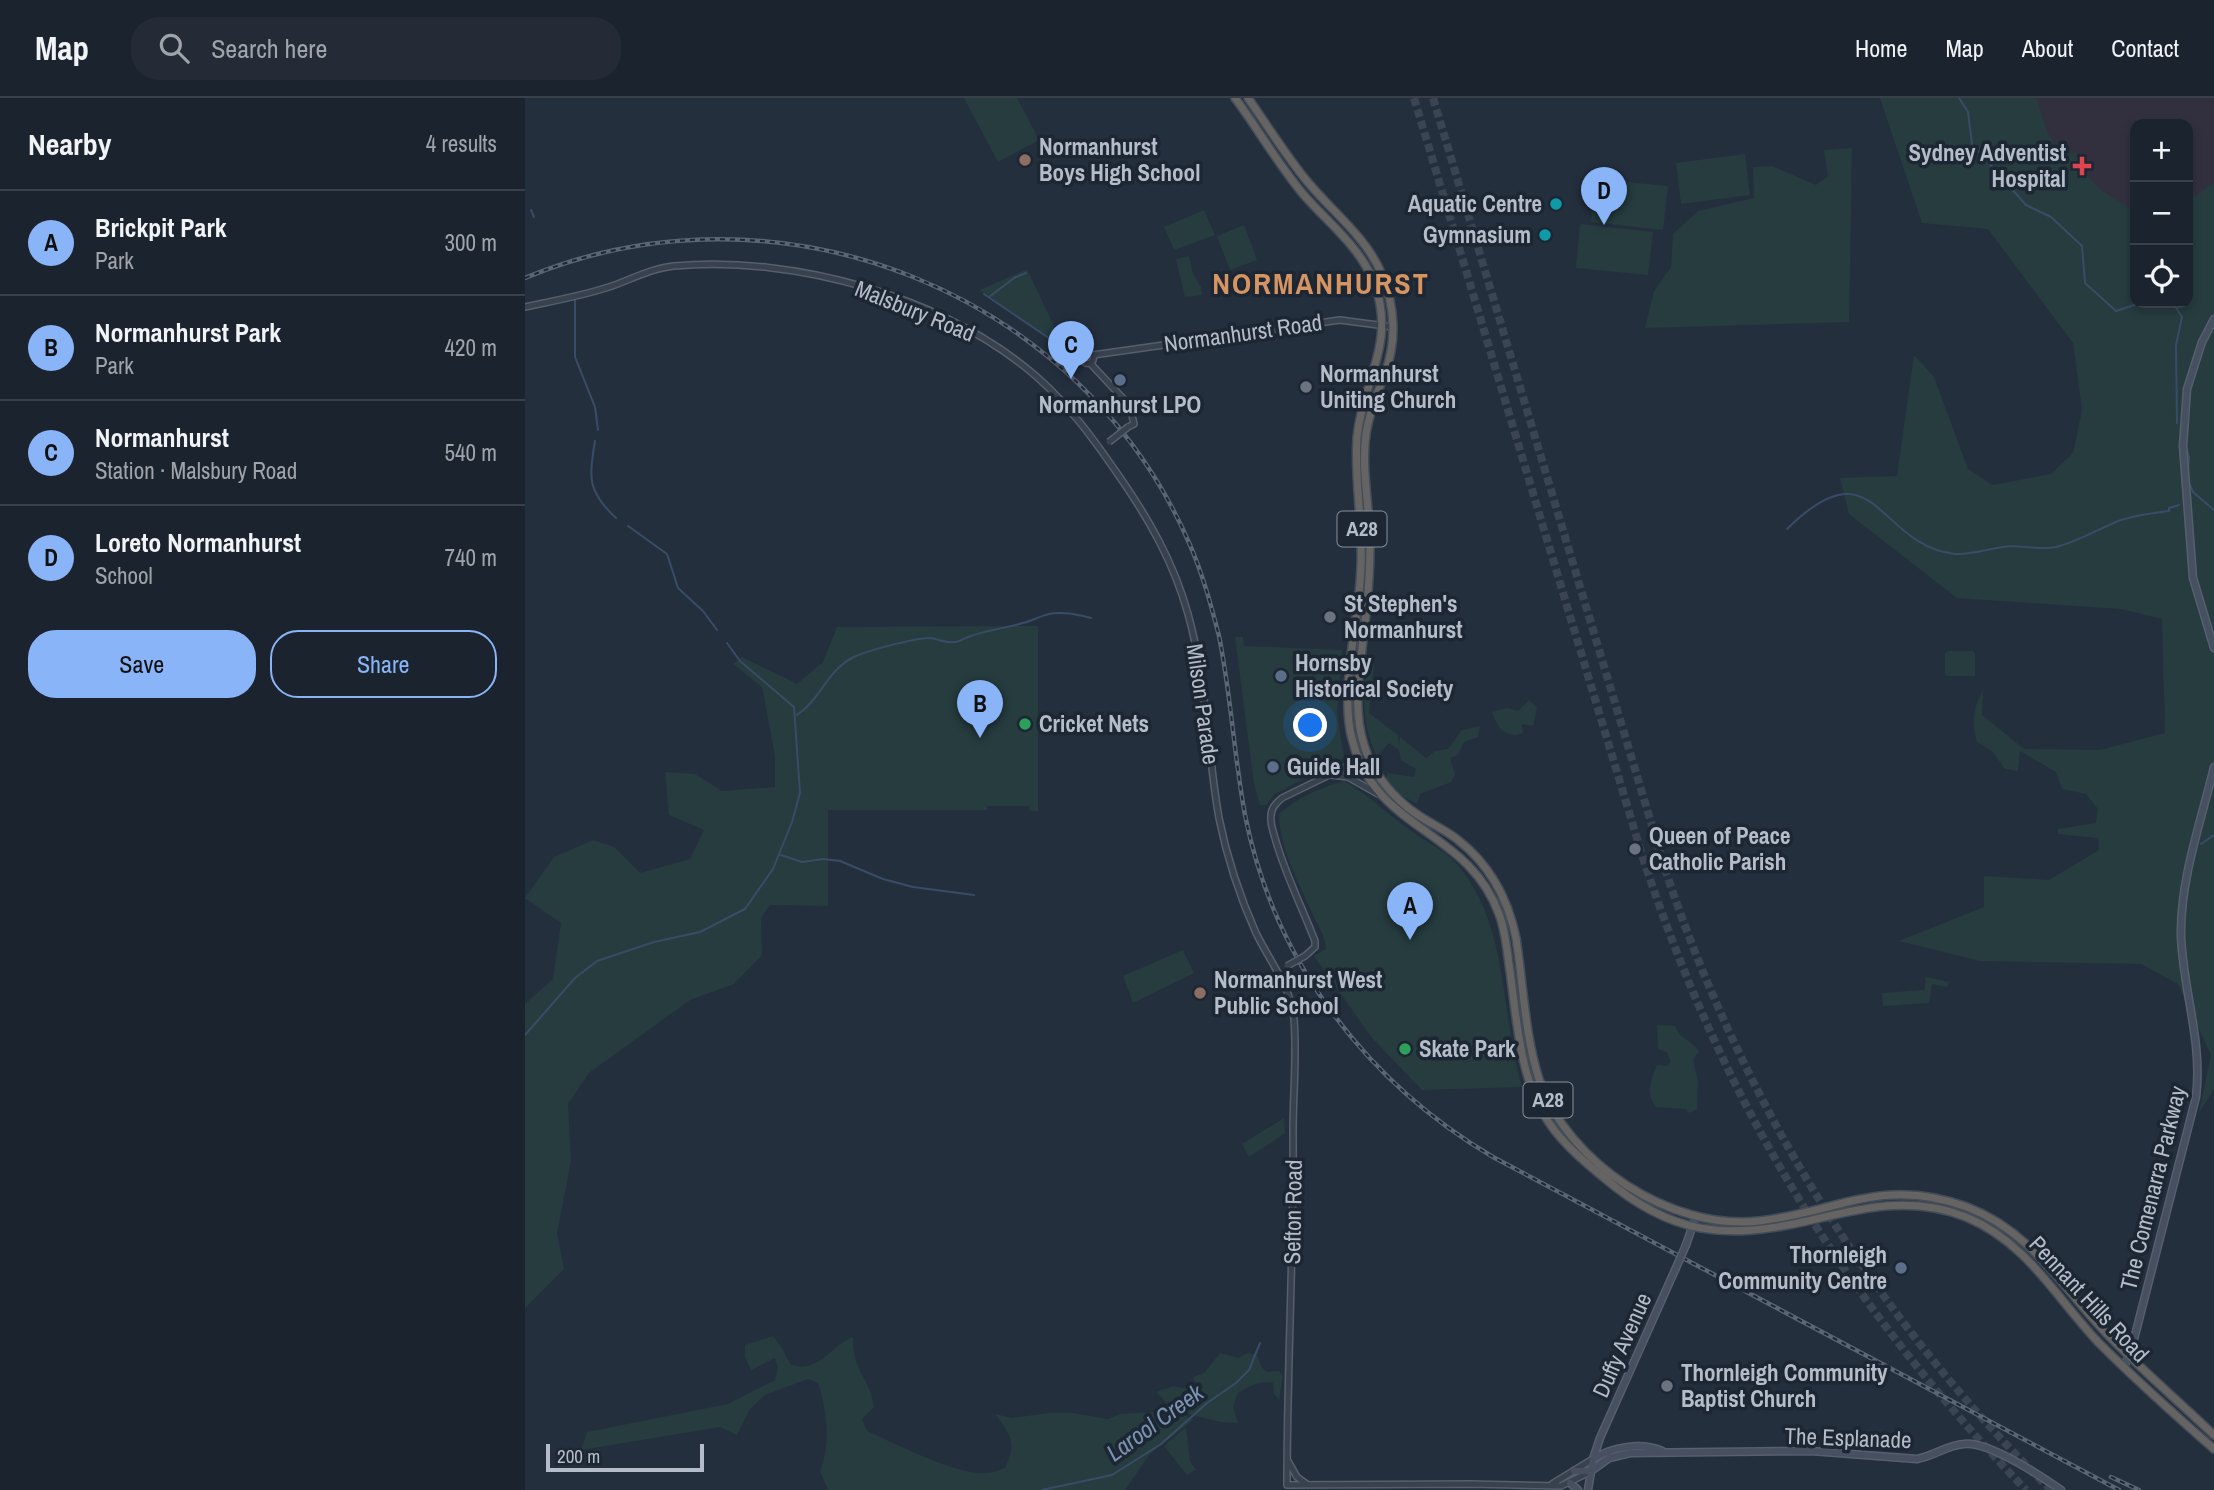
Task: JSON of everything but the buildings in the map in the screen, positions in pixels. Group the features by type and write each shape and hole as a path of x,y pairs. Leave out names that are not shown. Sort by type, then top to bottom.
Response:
{"highway":[{"name":"Pennant Hills Road","path":"1235,98 1299,188 1362,260 1378,296 1382,326 1378,359 1357,435 1361,567 1347,707 1358,761 1378,794 1401,816 1444,843 1468,864 1493,901 1506,943 1526,1072 1538,1105 1556,1133 1581,1158 1632,1200 1657,1215 1692,1227 1725,1231 1759,1230 1873,1206 1918,1207 1956,1214 1993,1230 2045,1277 2088,1330 2124,1367 2214,1450"},
{"name":"Pennant Hills Road","path":"1248,98 1307,182 1371,254 1388,293 1394,327 1389,359 1370,415 1365,446 1369,573 1357,705 1360,729 1368,756 1378,775 1396,797 1415,814 1474,853 1495,880 1512,917 1539,1078 1561,1123 1584,1150 1625,1184 1656,1202 1696,1216 1727,1221 1759,1221 1860,1198 1898,1194 1926,1197 1982,1214 2009,1231 2042,1259 2128,1355 2214,1435"}],"main road":[{"path":"2214,319 2202,342 2187,389 2183,437 2191,568 2197,597 2214,648"},
{"name":"The Comenarra Parkway","path":"2124,1367 2196,1097 2198,1055 2182,952 2182,915 2190,864 2214,767"},
{"name":"Duffy Avenue","path":"1588,1490 1593,1459 1686,1245 1696,1216"},
{"name":"The Esplanade","path":"1591,1471 1609,1458 1630,1453 1811,1451 1917,1459 1969,1443 1986,1447 2061,1490"},
{"name":"The Esplanade","path":"1593,1459 1610,1450 1622,1448 1655,1448 1662,1451"},
{"path":"1593,1459 1609,1458"},
{"path":"1574,1471 1591,1471"},
{"path":"1570,1483 1578,1490"}],"street":[{"name":"Malsbury Road","path":"525,307 587,293 667,267 735,264 810,272 891,295 982,337 1040,379 1101,449"},
{"name":"Normanhurst Road","path":"1101,449 1131,425 1130,406 1090,363 1094,359 1093,355 1340,320 1394,327"},
{"name":"Milson Parade","path":"1101,449 1146,513 1187,611 1198,652 1218,809 1230,862 1247,911 1276,972"},
{"path":"1276,972 1305,956 1315,947 1315,942 1292,889 1270,818 1275,804 1282,798 1368,756"},
{"path":"1328,775 1348,777 1378,794"},
{"name":"Sefton Road","path":"1276,972 1294,1018 1292,1311 1287,1485 1308,1485"},
{"path":"1287,1456 1293,1471 1308,1485 1561,1486 1591,1471"},
{"path":"1552,1484 1593,1459"}],"shaded area":[{"name":"Sydney Adventist Hospital","path":"2002,98 2214,98 2214,204 2193,222 2193,119 2130,119 2130,228"}],"green space":[{"path":"964,98 1017,98 1039,140 998,162"},
{"path":"1880,98 2036,98 2053,143 2067,153 2076,153 2092,181 2130,208 2130,308 2193,308 2193,198 2214,183 2214,1089 2199,1113 2211,1055 2178,984 2141,964 1980,961 1899,941 1984,907 1984,876 2049,880 2099,850 2098,838 2058,834 2058,829 2096,823 2098,809 2086,794 2062,789 2056,772 2020,751 2018,771 2005,769 1992,751 1977,742 1974,715 1983,690 1982,715 2024,749 2100,750 2165,733 2162,619 2121,609 1957,598 1849,514 1840,478 1897,476 1914,355 1934,377 1968,469 1992,485 2051,474 2073,453 2082,410 2073,343 1988,229 1922,223"},
{"path":"1852,148 1849,322 1645,328 1654,291 1671,267 1673,234 1698,211 1754,198 1753,167 1772,166 1816,185 1828,176 1824,150"},
{"path":"1745,154 1750,195 1681,204 1676,163"},
{"path":"1596,179 1668,186 1663,230 1591,222"},
{"path":"1204,210 1215,235 1174,250 1164,227"},
{"path":"1580,224 1653,232 1648,275 1576,268"},
{"path":"1244,225 1257,260 1230,270 1217,236"},
{"path":"1189,256 1202,295 1185,297 1176,259"},
{"path":"1027,269 1062,343 1059,344 980,290"},
{"path":"1038,626 1038,811 1030,811 1029,806 987,806 987,810 828,810 828,906 770,905 761,918 762,955 734,984 690,1000 589,1073 568,1104 571,1161 557,1233 564,1269 525,1308 525,1004 553,979 561,923 525,898 554,857 593,840 614,847 640,873 690,859 704,830 669,815 665,772 695,774 722,791 775,787 775,756 762,687 733,664 742,657 797,684 823,662 837,627"},
{"path":"1235,637 1243,637 1244,646 1342,650 1337,713 1344,758 1275,794 1266,805 1260,805 1254,784"},
{"path":"1973,651 1975,676 1947,676 1945,653"},
{"path":"1367,661 1374,665 1369,713 1398,735 1399,747 1400,737 1426,758 1435,751 1448,749 1462,730 1480,726 1478,737 1464,742 1458,755 1450,758 1455,774 1451,782 1420,794 1417,804 1393,791 1386,779 1388,773 1414,777 1416,769 1401,760 1399,750 1389,743 1377,756 1368,733 1365,709"},
{"path":"1529,700 1537,708 1533,726 1522,724 1523,733 1507,734 1492,712 1507,708 1518,711"},
{"path":"1344,781 1447,854 1473,887 1495,942 1522,1087 1422,1090 1372,1038 1314,956 1326,949 1324,939 1286,852 1279,814 1310,794"},
{"path":"1183,950 1194,973 1133,1003 1123,976"},
{"path":"1926,977 1949,982 1947,987 1932,984 1929,1003 1883,1006 1882,993 1924,990"},
{"path":"1657,1025 1675,1026 1699,1051 1693,1060 1698,1081 1697,1109 1689,1113 1686,1109 1656,1107 1651,1097 1651,1081 1657,1065 1666,1066 1671,1062 1667,1052 1658,1049"},
{"path":"1284,1118 1285,1133 1249,1157 1242,1144"},
{"path":"773,1336 790,1364 800,1366 809,1366 824,1358 853,1337 855,1358 869,1388 874,1407 862,1419 867,1431 945,1465 977,1473 991,1473 1005,1468 1009,1459 1011,1440 995,1414 1012,1418 1072,1413 1108,1419 1120,1414 1175,1411 1156,1392 1173,1386 1187,1389 1187,1402 1192,1402 1203,1387 1194,1381 1193,1377 1204,1373 1220,1353 1238,1358 1248,1353 1257,1355 1262,1368 1267,1372 1279,1371 1283,1377 1279,1399 1274,1394 1273,1383 1268,1382 1259,1383 1238,1393 1233,1407 1238,1423 1221,1422 1180,1412 1193,1420 1150,1454 1125,1490 828,1490 820,1471 827,1439 824,1405 818,1383 808,1379 765,1395 750,1409 737,1435 720,1427 581,1450 587,1432 728,1404 775,1380 778,1368 775,1358 751,1370 745,1357 745,1345"},
{"path":"1186,1427 1190,1461 1196,1470 1187,1475 1164,1446"}],"waterway":[{"path":"1959,98 1968,112 1972,144 2026,205 2051,217 2082,246 2085,283 2116,311 2130,306"},
{"path":"531,210 534,217"},
{"path":"989,297 1014,278 1026,273"},
{"path":"984,294 1065,349"},
{"path":"575,300 575,357 595,407 598,430"},
{"path":"2176,308 2182,317 2176,345 2177,423"},
{"path":"595,441 592,483 600,500 616,518"},
{"path":"2186,446 2189,457 2188,474"},
{"path":"2189,483 2193,492 2214,510"},
{"path":"1787,529 1817,504 1840,495 1858,496 1875,505 1908,534 1929,547 1961,554 2010,546 2056,547 2121,520 2169,511 2169,508 2179,505"},
{"path":"628,526 667,554 678,588 703,611 717,630"},
{"path":"797,715 812,702 836,670 852,658 868,652 902,642 930,638 956,642 1054,613 1091,618"},
{"path":"525,1035 575,978 597,961 654,942 700,932 745,909 773,869 792,822 800,793 794,707 740,661 727,643"},
{"path":"2201,844 2214,835"},
{"path":"781,855 802,862 823,859 840,861 883,879 913,887 974,895"},
{"name":"Larool Creek","path":"1042,1490 1112,1475 1161,1444 1249,1370 1260,1343"}],"tunnel":[{"path":"1414,98 1642,855 1674,946 1711,1032 1751,1115 1846,1272 1901,1346 1961,1419 2026,1490"},
{"path":"1433,98 1665,869 1696,956 1733,1040 1775,1123 1821,1202 1872,1279 1927,1353 1987,1423 2051,1490"}],"railway":[{"path":"525,278 622,249 721,239 818,249 912,277 999,321 1076,381 1141,456 1190,545 1219,636 1245,815 1259,869 1278,919 1303,968 1332,1013 1366,1054 1405,1092 1447,1127 1493,1157 2119,1490"},
{"path":"2111,1477 2139,1490"}],"place":[{"name":"Normanhurst Boys High School","path":"1025,160"},
{"name":"Sydney Adventist Hospital","path":"2082,166"},
{"name":"Aquatic Centre","path":"1556,204"},
{"name":"Loreto Normanhurst","path":"1604,225"},
{"name":"Gymnasium","path":"1545,235"},
{"name":"Normanhurst","path":"1071,379"},
{"name":"Normanhurst LPO","path":"1120,380"},
{"name":"Normanhurst Uniting Church","path":"1306,387"},
{"name":"St Stephen's Normanhurst","path":"1330,617"},
{"name":"Hornsby Historical Society","path":"1281,676"},
{"name":"Cricket Nets","path":"1025,724"},
{"name":"Normanhurst Park","path":"980,738"},
{"name":"Guide Hall","path":"1273,767"},
{"name":"Queen of Peace Catholic Parish","path":"1635,849"},
{"name":"Brickpit Park","path":"1410,940"},
{"name":"Normanhurst West Public School","path":"1200,993"},
{"name":"Skate Park","path":"1405,1049"},
{"name":"Thornleigh Community Centre","path":"1901,1268"},
{"name":"Thornleigh Community Baptist Church","path":"1667,1386"}],"district":[{"name":"NORMANHURST","path":"1321,284"}]}
